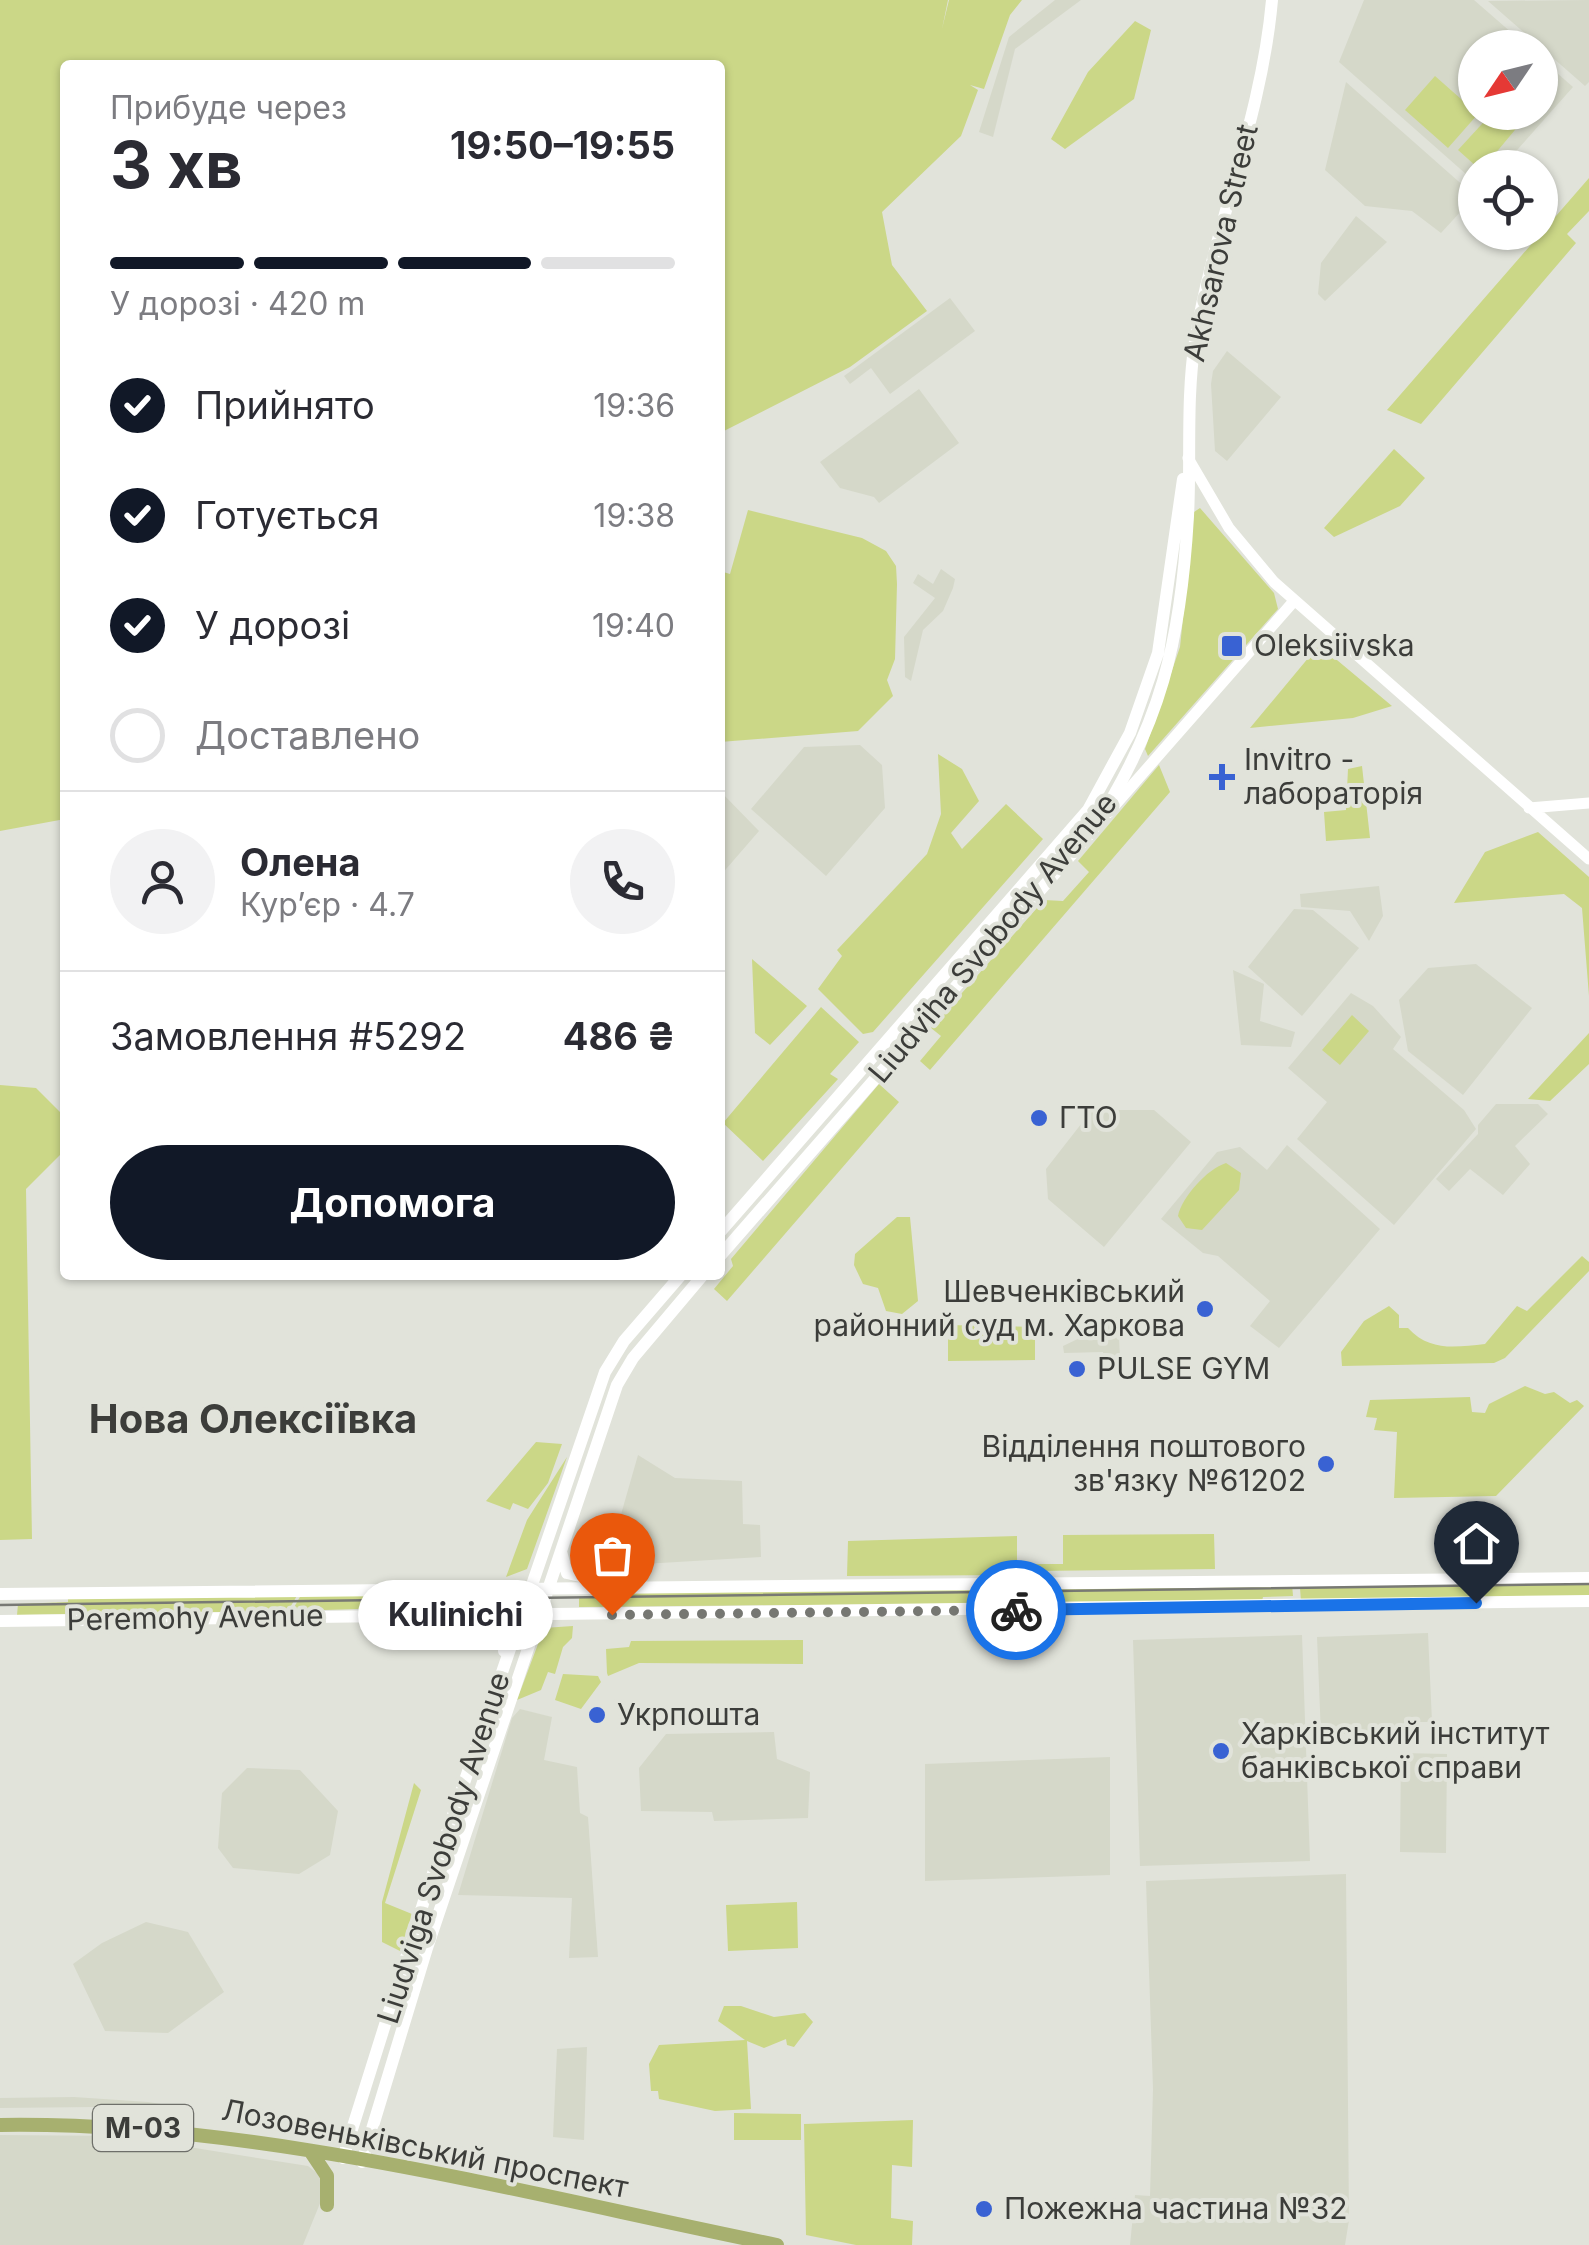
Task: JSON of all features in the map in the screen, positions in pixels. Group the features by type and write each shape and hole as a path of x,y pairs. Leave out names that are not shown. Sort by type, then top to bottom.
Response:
{"highway":[{"name":"Лозовеньківський проспект","path":"0,2124 106,2124 310,2151 777,2245"},
{"path":"310,2151 327,2176 327,2206"}],"main road":[{"name":"Akhsarova Street","path":"1188,457 1195,343 1264,55 1272,0"},
{"name":"Liudviha Svobody Avenue","path":"725,1250 1092,831 1121,786 1144,738 1173,657 1188,518 1188,457"},
{"path":"725,1226 1028,883 1095,798 1130,733 1158,653 1174,516 1188,457"},
{"name":"Liudviga Svobody Avenue","path":"343,2158 500,1676 605,1372 624,1341 678,1280"},
{"path":"675,1586 638,1578 576,1578 564,1569 561,1549 621,1376 699,1280"},
{"name":"Liudviga Svobody Avenue","path":"362,2162 427,1948 561,1549"},
{"name":"Peremohy Avenue","path":"0,1594 1589,1578"},
{"name":"Peremohy Avenue","path":"0,1621 1589,1602"},
{"path":"409,1616 416,1620 494,1624 505,1640 500,1676"}],"street":[{"path":"1188,457 1229,528 1294,602 1589,859"},
{"path":"1092,831 1294,602"},
{"path":"1529,808 1589,803"}],"shaded area":[{"path":"1055,0 1081,0 1015,49 993,137 979,132 1009,37"},
{"path":"1364,0 1474,0 1508,30 1458,30 1458,130 1535,130 1517,150 1458,150 1458,167 1339,62"},
{"path":"1589,0 1589,82 1585,86 1558,62 1558,30 1521,30 1488,1"},
{"path":"1558,74 1573,87 1558,104"},
{"path":"1346,82 1458,181 1458,214 1441,233 1412,211 1365,206 1325,170"},
{"path":"1356,216 1387,242 1325,301 1318,294 1321,263"},
{"path":"950,298 975,331 890,394 871,368 850,384 844,376"},
{"path":"1227,351 1281,397 1227,461 1215,451 1211,384 1213,371"},
{"path":"919,389 959,443 879,503 874,497 840,488 820,462"},
{"path":"941,569 955,579 953,588 943,611 923,630 911,681 905,677 904,637 935,598 913,583 918,574 933,584"},
{"path":"860,745 882,765 885,808 826,876 751,809 804,747"},
{"path":"725,796 759,831 725,870"},
{"path":"1379,886 1383,916 1369,941 1350,911 1301,907 1300,894"},
{"path":"1294,909 1313,910 1359,948 1302,1016 1248,967"},
{"path":"1476,964 1532,1008 1463,1095 1408,1051 1399,1000 1428,968"},
{"path":"1233,970 1264,984 1260,1021 1295,1032 1291,1047 1241,1045"},
{"path":"1351,993 1373,1006 1401,1037 1393,1049 1464,1110 1476,1129 1394,1225 1297,1139 1327,1102 1288,1068"},
{"path":"1496,1104 1538,1104 1548,1114 1515,1146 1530,1164 1503,1195 1470,1169 1449,1191 1436,1179 1478,1134 1478,1125"},
{"path":"1092,1110 1154,1110 1191,1142 1104,1247 1048,1199 1046,1169"},
{"path":"1287,1145 1380,1229 1279,1348 1250,1326 1270,1301 1218,1256 1203,1253 1161,1219 1217,1152 1240,1147 1267,1170"},
{"path":"1101,1317 1118,1317 1120,1358 1104,1359 1103,1352 1064,1353 1063,1346 1084,1336"},
{"path":"638,1455 675,1478 742,1481 743,1524 760,1525 761,1557 627,1565 627,1551 612,1546"},
{"path":"1428,1633 1432,1722 1409,1722 1409,1731 1321,1735 1317,1637"},
{"name":"Харківський інститут банківської справи","path":"1302,1635 1310,1861 1140,1866 1133,1640"},
{"path":"520,1709 552,1717 544,1760 577,1767 580,1813 588,1817 598,1957 569,1958 572,1898 458,1895 512,1718"},
{"path":"774,1732 777,1759 810,1772 808,1818 714,1821 712,1812 641,1811 639,1768 666,1734"},
{"path":"1401,1753 1447,1754 1446,1853 1400,1852"},
{"path":"1110,1757 1110,1875 925,1881 925,1764"},
{"path":"247,1768 300,1770 338,1811 330,1855 299,1874 233,1868 218,1848 222,1793"},
{"path":"1346,1874 1349,2220 1345,2245 1130,2245 1135,2195 1150,2196 1153,2089 1146,1881"},
{"path":"146,1922 188,1932 224,1992 168,2033 105,2031 73,1964 102,1943"},
{"path":"587,2047 584,2140 553,2137 557,2049"},
{"path":"74,2097 181,2107 180,2117 95,2107 0,2108 0,2098"},
{"path":"0,2135 120,2136 308,2166 322,2177 323,2196 303,2245 0,2245"}],"green space":[{"path":"0,0 948,0 942,29 949,0 1022,0 1010,15 984,89 970,85 978,90 961,136 882,212 892,265 927,311 850,367 725,430 725,60 60,60 60,820 0,831"},
{"path":"1135,21 1151,30 1134,99 1065,149 1051,139 1088,72"},
{"path":"1435,76 1458,96 1458,130 1464,130 1448,148 1405,110"},
{"path":"1476,130 1515,130 1498,150 1458,150"},
{"path":"1589,178 1589,211 1567,234 1576,243 1421,424 1387,410 1526,250 1558,250 1558,214"},
{"path":"1394,449 1425,478 1400,506 1334,537 1324,528"},
{"path":"1200,508 1274,593 1278,609 1148,756 1145,749 1180,647 1194,512"},
{"path":"748,510 862,538 886,551 896,566 897,584 895,659 887,680 893,696 858,731 725,742 725,572 730,574"},
{"path":"1319,645 1392,706 1353,718 1250,728"},
{"path":"938,754 962,769 979,801 951,833 962,849 1006,804 1043,839 873,1032 863,1034 818,989 842,956 837,950 927,854 941,814"},
{"path":"1159,765 1170,792 930,1070 920,1061 941,1036 931,1028 1044,900 1063,901 1089,872 1078,861"},
{"path":"1362,766 1370,838 1326,841 1324,812 1346,810 1348,769"},
{"path":"1538,832 1589,877 1589,996 1582,908 1564,894 1454,903 1485,852"},
{"path":"752,959 807,1006 770,1045 755,1033"},
{"path":"821,1007 859,1042 830,1074 838,1079 763,1161 725,1121"},
{"path":"1352,1015 1369,1031 1340,1065 1322,1050"},
{"path":"1589,1033 1589,1064 1550,1101 1528,1099"},
{"path":"879,1084 899,1102 727,1301 714,1289 733,1266 731,1259"},
{"path":"0,1085 36,1088 60,1112 60,1155 26,1189 32,1539 0,1540"},
{"path":"1226,1163 1241,1173 1239,1190 1202,1230 1186,1228 1178,1216 1190,1192"},
{"path":"897,1217 910,1217 918,1301 902,1314 886,1311 878,1288 863,1284 854,1265 855,1254"},
{"path":"1582,1256 1589,1262 1589,1271 1505,1358 1494,1363 1342,1366 1341,1352 1364,1321 1389,1306 1399,1315 1399,1328 1408,1328 1425,1341 1444,1346 1485,1344 1517,1306 1527,1311"},
{"path":"948,1325 1035,1327 1035,1360 948,1361"},
{"path":"1525,1386 1545,1394 1554,1392 1570,1403 1577,1400 1584,1406 1496,1496 1394,1498 1397,1432 1374,1430 1377,1418 1366,1417 1370,1400 1470,1397 1472,1412 1485,1413 1489,1404"},
{"path":"536,1442 562,1444 548,1483 528,1509 513,1503 510,1510 486,1501"},
{"path":"567,1457 527,1569 506,1577 527,1520"},
{"path":"1214,1534 1215,1569 1035,1571 1035,1564 1063,1564 1063,1535"},
{"path":"1017,1536 1017,1575 847,1576 848,1541"},
{"path":"1589,1579 1589,1596 1301,1601 1300,1588"},
{"path":"1292,1584 1293,1596 1263,1597 1262,1601 579,1607 579,1597 632,1596 633,1591"},
{"path":"298,1594 288,1611 17,1615 18,1604 68,1602 68,1598"},
{"path":"487,1594 487,1605 292,1611 301,1595"},
{"path":"573,1626 572,1638 563,1647 555,1674 548,1672 541,1690 517,1700 544,1628"},
{"path":"803,1640 803,1664 639,1663 608,1676 607,1673 606,1649 629,1647 631,1641"},
{"path":"563,1674 598,1676 601,1682 581,1709 555,1700"},
{"path":"414,1783 421,1790 385,1903 412,1914 400,1951 382,1942 382,1902"},
{"path":"797,1902 798,1948 728,1951 726,1905"},
{"path":"724,2006 741,2006 774,2017 805,2013 813,2022 794,2047 787,2045 786,2039 764,2048 747,2041 751,2109 715,2111 659,2099 658,2091 651,2091 649,2064 659,2045 745,2040 718,2021"},
{"path":"734,2113 801,2114 801,2140 734,2140"},
{"path":"913,2120 912,2167 892,2165 891,2218 913,2221 912,2245 856,2245 806,2235 804,2124"}],"tram line":[{"path":"0,1605 1589,1584"}],"way so far":[{"path":"612,1615 1016,1610"}],"place":[{"name":"Oleksiivska","path":"1232,646"},
{"name":"Invitro - лабораторія","path":"1222,777"},
{"name":"ГТО","path":"1039,1118"},
{"name":"Шевченківський районний суд м. Харкова","path":"1205,1309"},
{"name":"PULSE GYM","path":"1077,1369"},
{"name":"Відділення поштового зв'язку №61202","path":"1326,1464"},
{"name":"Kulinichi","path":"612,1615"},
{"name":"Укрпошта","path":"597,1715"},
{"name":"Харківський інститут банківської справи","path":"1221,1751"},
{"name":"Пожежна частина №32","path":"984,2209"}],"district":[{"name":"Нова Олексіївка","path":"253,1419"}],"route":[{"path":"1016,1610 1476,1603"}]}
